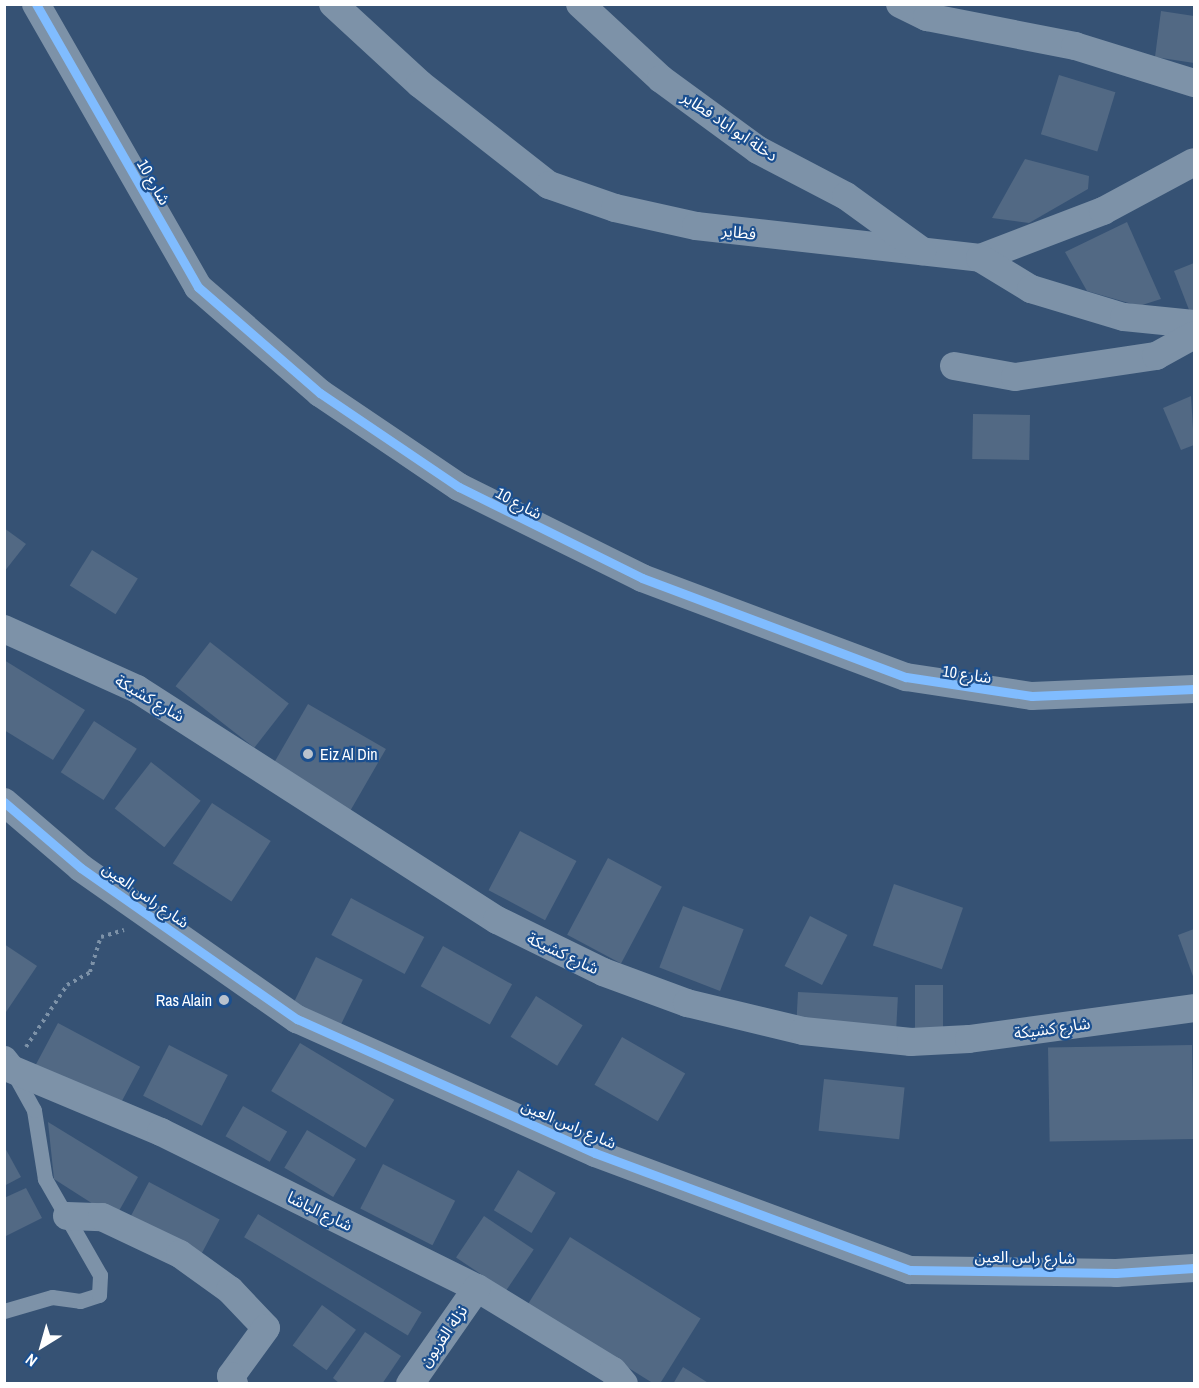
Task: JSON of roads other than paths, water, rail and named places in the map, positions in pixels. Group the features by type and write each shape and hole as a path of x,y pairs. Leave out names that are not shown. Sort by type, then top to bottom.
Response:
{"street":[{"name":"شارع 10","path":"36,4 198,287 320,393 459,487 642,578 914,679 1032,696 1194,689"},
{"name":"فطاير","path":"333,4 420,84 555,188 696,226 980,258 1102,211 1194,162"},
{"name":"دخلة ابو اياد فطاير","path":"580,4 661,79 758,150 846,196 922,251"},
{"path":"900,4 927,17 1075,46 1194,82"},
{"path":"980,258 1031,290 1124,316 1194,324"},
{"path":"954,366 1015,377 1156,356 1194,334"},
{"name":"شارع كشيكة","path":"4,629 137,689 468,905 575,960 677,1000 803,1031 911,1042 969,1039 1194,1008"},
{"name":"شارع راس العين","path":"4,802 131,903 297,1019 595,1153 910,1270 1116,1273 1194,1268"},
{"name":"شارع الباشا","path":"8,1064 161,1132 477,1288 613,1371 624,1383"},
{"path":"67,1216 102,1217 180,1254 230,1290 266,1328 231,1376 234,1383"},
{"name":"نزلة القريون","path":"410,1383 477,1288"}],"lane":[{"path":"4,1311 52,1297 80,1301 99,1295 100,1275 45,1179 34,1110 8,1064"}],"place":[{"name":"Eiz Al Din","path":"308,754"},
{"name":"Ras Alain","path":"224,1000"}]}
